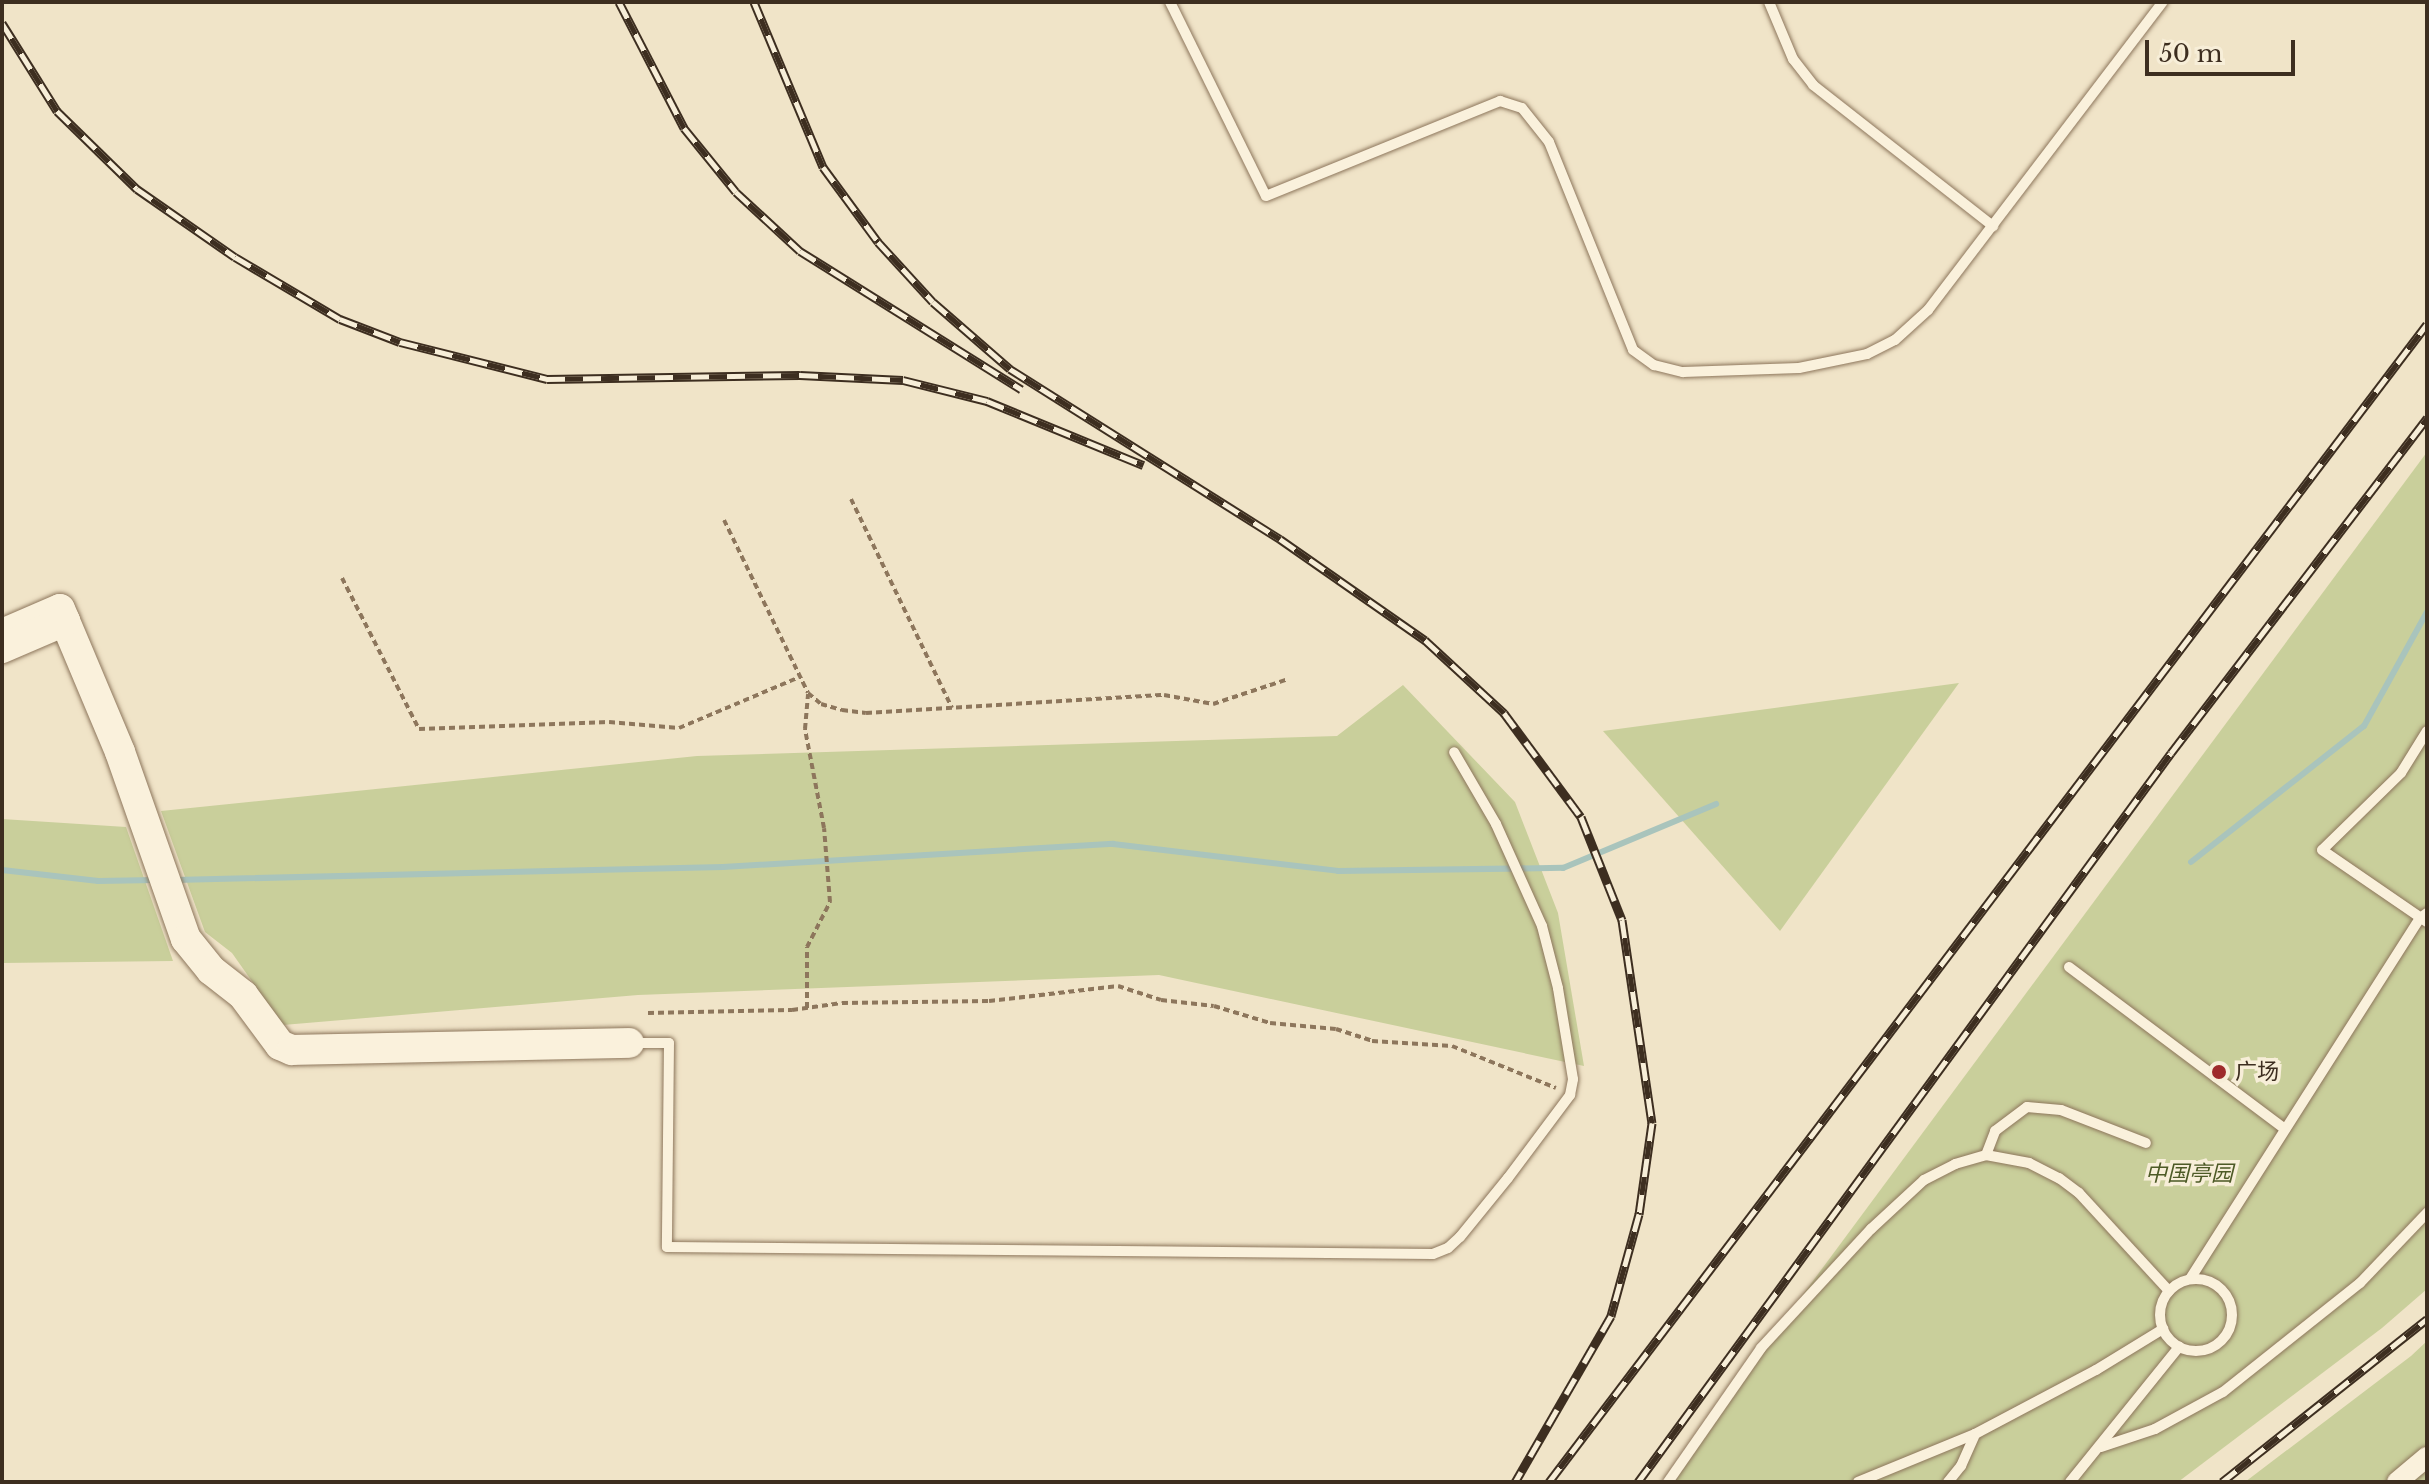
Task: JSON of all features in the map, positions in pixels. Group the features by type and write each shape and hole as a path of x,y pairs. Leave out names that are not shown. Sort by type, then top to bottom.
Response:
{"street":[{"path":"2,634 60,609 120,752 186,939 211,970 243,995 269,1034 292,1050 629,1043"},
{"path":"2,648 65,621"},
{"path":"2397,1482 2427,1457"}],"lane":[{"path":"1170,2 1266,196 1500,101 1522,108 1553,151 1627,340 1642,358 1670,370 1799,368 1884,348 1928,310 2160,4"},
{"path":"1769,2 1793,59 1819,91 1993,226"},
{"path":"2190,1279 2208,1281 2223,1291 2231,1307 2231,1323 2219,1342 2210,1348 2193,1351 2179,1347 2163,1329 2161,1307 2169,1291 2190,1279 2424,918 2322,850 2401,773 2427,731"},
{"path":"629,1043 669,1043 667,1247 1433,1254 1448,1248 1460,1237 1570,1095 1571,1063 1558,988 1534,908 1496,824 1454,752"},
{"path":"2069,967 2285,1129"},
{"path":"1986,1155 1995,1131 2027,1107 2061,1110 2146,1143"},
{"path":"1668,1482 1761,1348 1871,1229 1924,1180 1955,1164 1986,1155 2029,1163 2059,1178 2079,1193 2169,1291"},
{"path":"2101,1447 2155,1429 2232,1385 2360,1283 2427,1213"},
{"path":"1858,1482 1975,1434 2096,1370 2163,1329"},
{"path":"2070,1482 2179,1347"},
{"path":"1948,1482 1961,1466 1975,1434"}],"path":[{"path":"851,499 952,708"},
{"path":"724,520 808,693 821,704 842,710 866,713 1164,695 1213,704 1288,679"},
{"path":"342,578 419,729 609,722 679,728 800,677"},
{"path":"807,1008 807,947 830,902 824,828 805,729 808,693"},
{"path":"648,1013 807,1008 842,1003 989,1001 1118,986 1161,1000 1214,1006 1270,1023 1336,1029 1372,1041 1452,1046 1570,1095"}],"green space":[{"name":"中国亭园","path":"2427,452 2427,1289 2382,1328 2178,1482 1664,1482"},
{"path":"1959,683 1780,931 1603,731"},
{"path":"1403,685 1515,802 1558,913 1584,1066 1159,975 638,995 283,1025 232,953 205,932 161,811 697,756 1337,736"},
{"path":"2,819 126,827 173,961 2,963"},
{"path":"2427,1341 2427,1482 2245,1482 2411,1356"}],"waterway":[{"path":"2191,862 2364,726 2427,612"},
{"path":"175,880 723,867 1113,844 1338,871 1563,868 1716,804"},
{"path":"2,870 98,881 156,880"}],"railway":[{"path":"619,2 684,128 736,192 800,251 1021,389"},
{"path":"754,2 823,167 878,242 933,302 1010,369 1280,539 1425,640 1504,713 1581,817 1622,920 1652,1123 1639,1214 1611,1316 1515,1482"},
{"path":"2,23 57,111 137,189 235,257 340,319 400,342 547,379 800,375 903,380 987,401 1143,465"},
{"path":"1549,1482 2427,324"},
{"path":"1638,1482 2171,753 2427,418"},
{"path":"2222,1482 2427,1319"}],"place":[{"name":"广场","path":"2219,1072"}]}
